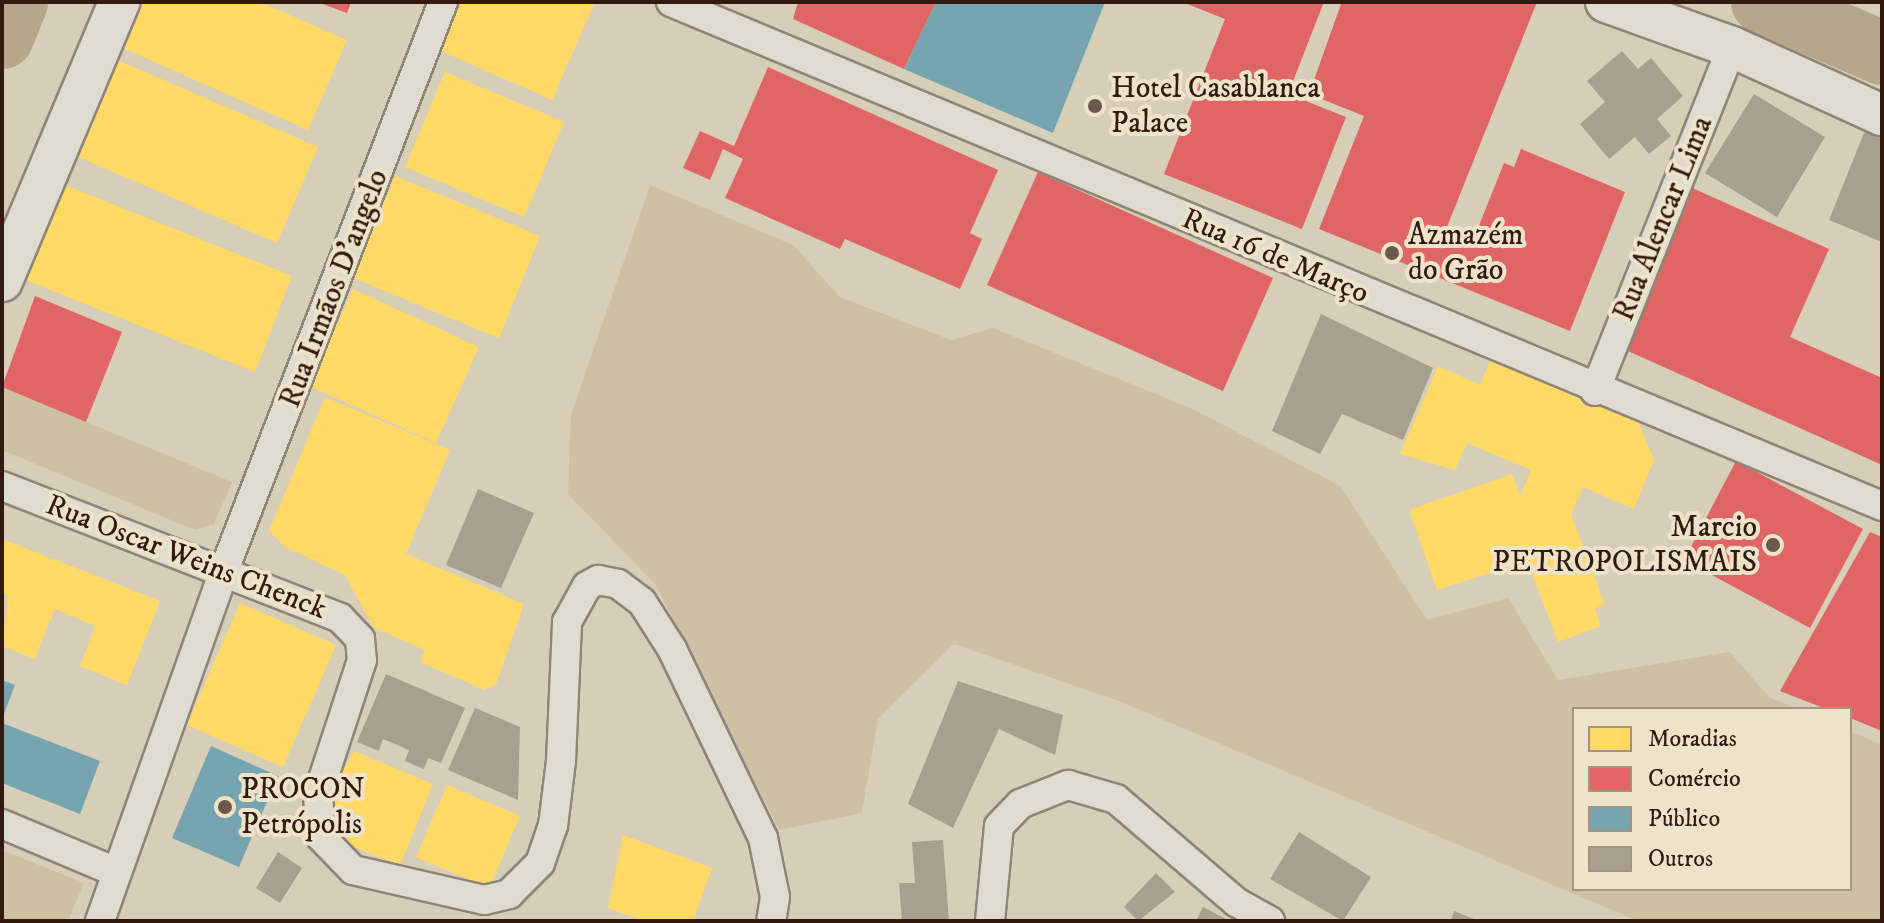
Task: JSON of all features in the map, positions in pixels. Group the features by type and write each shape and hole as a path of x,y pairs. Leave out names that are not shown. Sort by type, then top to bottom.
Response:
{"main road":[{"path":"2,281 119,2"},
{"path":"1626,6 1732,47 1882,115"}],"street":[{"name":"Rua Irmãos D'angelo","path":"100,921 223,573 443,2"},
{"name":"Rua 16 de Março","path":"671,2 1595,391 1882,506"},
{"name":"Rua Alencar Lima","path":"1595,391 1732,47"},
{"name":"Rua Oscar Weins Chenck","path":"2,486 340,618 360,639 362,660 318,795 321,837 336,857 402,885 484,900 509,894 540,863 561,761 567,622 587,586 598,580 618,584 642,602 672,649 763,838 775,897 771,921"},
{"path":"990,921 999,826 1020,804 1068,785 1116,799 1236,902 1270,921"},
{"path":"2,824 116,872"}],"shaded area":[{"path":"650,185 793,245 840,297 951,340 993,328 1193,409 1340,486 1427,620 1508,598 1558,680 1730,652 1769,697 1792,707 1572,707 1572,891 1852,891 1852,732 1882,745 1882,921 1638,921 1119,701 954,644 878,719 862,813 779,830 656,585 568,494 571,415"},
{"path":"2,387 232,482 214,524 195,530 2,450"},
{"path":"2,850 84,883 68,921 2,921"}],"building: Moradias":[{"path":"135,2 260,2 347,40 308,130 116,45"},
{"path":"461,2 595,2 552,100 439,50"},
{"path":"115,59 318,147 277,243 74,155"},
{"path":"445,72 564,122 524,217 405,167"},
{"path":"395,176 540,236 499,338 353,278"},
{"path":"55,181 292,276 255,372 18,277"},
{"path":"353,289 479,347 436,443 309,386"},
{"path":"1491,358 1638,421 1654,460 1634,509 1583,487 1571,515 1605,605 1595,608 1601,626 1558,642 1527,561 1437,590 1409,510 1512,474 1520,496 1531,470 1467,443 1455,470 1400,454 1438,366 1480,385"},
{"path":"325,397 450,450 406,554 524,604 496,684 485,690 420,662 425,650 373,627 345,575 285,547 269,531"},
{"path":"2,539 160,601 127,685 80,666 95,626 55,609 35,659 2,646 8,596 2,593"},
{"path":"240,603 336,645 283,767 187,725"},
{"path":"354,751 433,784 400,865 343,843 328,795"},
{"path":"447,785 520,816 489,888 416,857"},
{"path":"623,835 712,868 693,921 644,921 608,908"}],"building: Comércio":[{"path":"317,2 351,2 347,13"},
{"path":"798,2 936,2 904,69 793,19"},
{"path":"1182,2 1324,2 1288,94 1346,117 1302,229 1164,174 1225,19"},
{"path":"1336,2 1537,2 1447,227 1474,238 1504,163 1514,167 1521,149 1625,192 1570,331 1319,229 1364,116 1309,94 1341,4"},
{"path":"768,67 998,170 970,233 982,239 960,289 845,239 840,249 725,198 743,159 723,149 710,180 683,168 700,131 734,146"},
{"path":"1038,172 1273,278 1223,391 987,285"},
{"path":"1690,187 1829,249 1790,337 1882,378 1882,465 1619,347"},
{"path":"35,296 122,332 86,422 2,387"},
{"name":"Marcio PETROPOLISMAIS","path":"1736,461 1863,529 1810,628 1684,560"},
{"path":"1870,532 1882,537 1882,731 1852,719 1852,707 1821,707 1780,691"}],"building: Público":[{"path":"936,2 1105,2 1053,133 904,69"},
{"path":"2,680 15,685 2,719"},
{"path":"2,723 100,761 80,814 2,783"},
{"name":"PROCON Petrópolis","path":"211,746 278,776 239,867 172,838"}],"building: Outros":[{"path":"1622,51 1638,69 1651,58 1683,96 1657,119 1671,136 1649,154 1635,137 1609,159 1580,124 1605,102 1587,81"},
{"path":"1754,94 1825,137 1777,217 1705,173"},
{"path":"1866,128 1882,135 1882,242 1829,220"},
{"path":"1321,314 1433,368 1403,440 1342,414 1320,454 1272,431"},
{"path":"478,489 534,513 501,588 446,565"},
{"path":"386,674 465,708 441,763 428,758 424,769 405,761 409,750 383,739 379,751 357,742"},
{"path":"958,681 1063,715 1055,755 999,729 953,828 908,804"},
{"path":"475,708 520,727 518,800 448,770"},
{"path":"1299,832 1371,877 1343,921 1270,879"},
{"path":"943,840 949,921 902,921 899,883 915,883 912,842"},
{"path":"278,852 302,868 280,903 256,888"},
{"path":"1156,873 1175,892 1138,921 1124,907"},
{"path":"1203,907 1230,921 1196,921"},
{"path":"1454,911 1479,921 1451,921"}],"waterway":[{"path":"2,37 16,2"},
{"path":"1763,2 1882,53"}],"place":[{"name":"Hotel Casablanca Palace","path":"1095,106"},
{"name":"Azmazém do Grão","path":"1392,253"},
{"name":"Marcio PETROPOLISMAIS","path":"1773,545"},
{"name":"PROCON Petrópolis","path":"225,807"}]}
